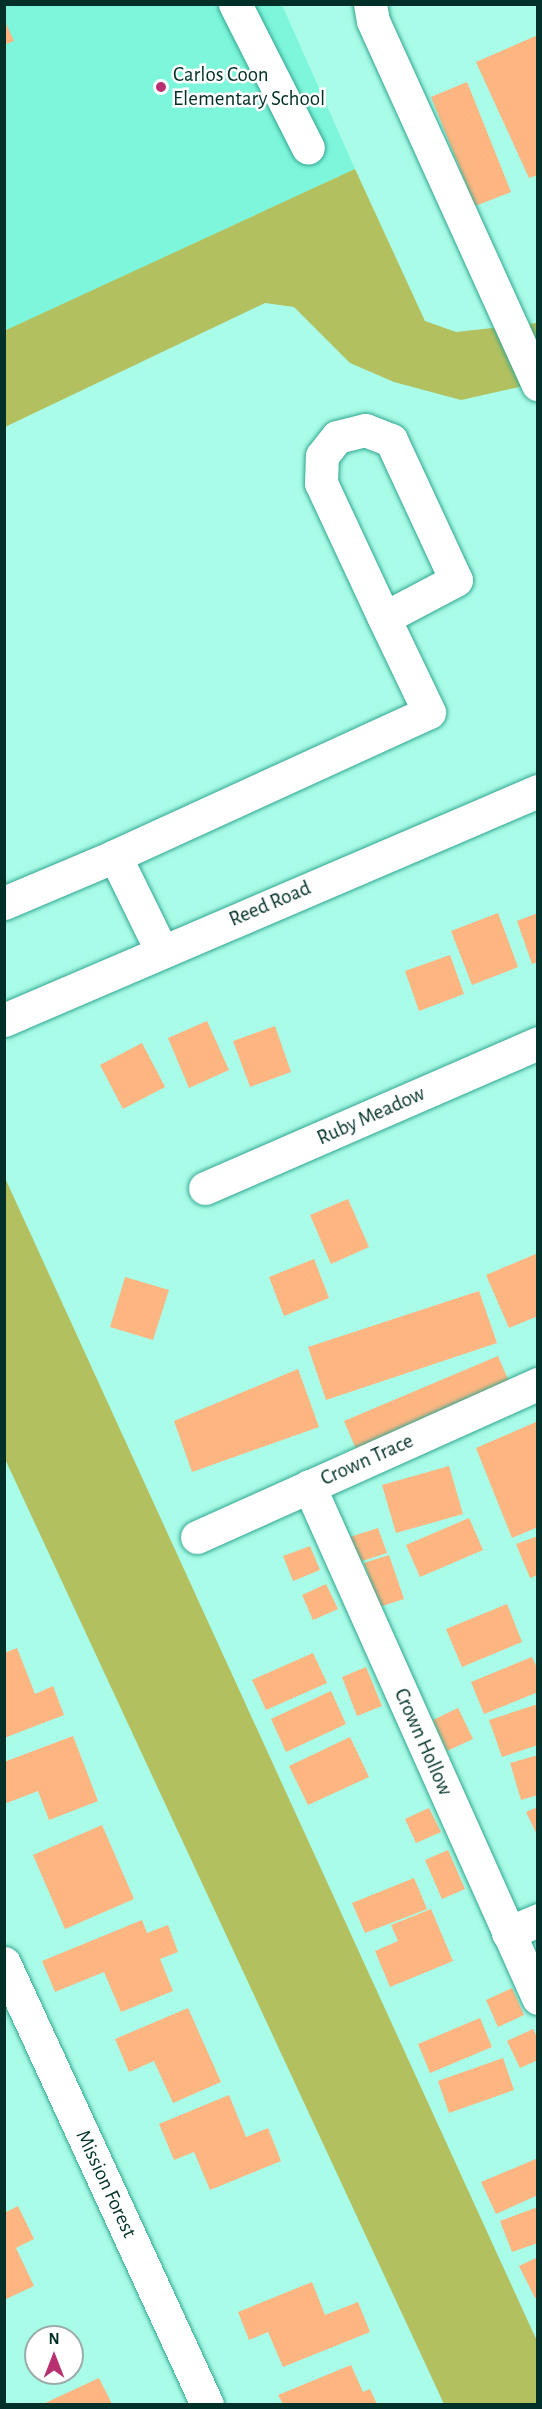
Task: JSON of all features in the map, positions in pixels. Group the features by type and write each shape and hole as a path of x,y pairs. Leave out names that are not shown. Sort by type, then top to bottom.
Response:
{"street":[{"path":"235,4 308,148"},
{"path":"370,4 373,21 537,384"},
{"path":"4,903 115,856 429,712 384,618 321,483 322,456 337,437 365,430 391,440 456,580 384,618"},
{"name":"Reed Road","path":"4,1020 161,950 537,790"},
{"path":"115,856 161,950"},
{"name":"Ruby Meadow","path":"205,1188 537,1043"},
{"name":"Crown Trace","path":"197,1537 537,1384"},
{"name":"Crown Hollow","path":"309,1486 537,1998"},
{"path":"508,1933 537,1920"},
{"name":"Mission Forest","path":"4,1963 207,2404"}],"shaded area":[{"name":"Carlos Coon Elementary School","path":"4,5 282,5 355,169 5,331"},
{"path":"355,169 425,321 456,332 537,323 537,383 461,400 394,382 350,363 294,307 265,303 5,427 4,331"},
{"path":"5,1178 537,2341 537,2404 444,2404 5,1459"}],"building":[{"path":"4,19 14,41 4,45"},
{"path":"538,35 538,175 529,178 476,62"},
{"path":"467,82 511,192 475,206 431,97"},
{"path":"498,913 518,967 472,985 451,931"},
{"path":"538,913 538,962 532,964 517,921"},
{"path":"450,955 464,994 419,1011 405,971"},
{"path":"207,1021 229,1070 189,1088 168,1038"},
{"path":"275,1026 291,1072 250,1087 233,1041"},
{"path":"142,1043 165,1087 123,1109 100,1065"},
{"path":"348,1199 369,1247 331,1264 310,1215"},
{"path":"538,1253 538,1316 509,1328 486,1275"},
{"path":"314,1259 329,1298 284,1316 269,1277"},
{"path":"125,1277 169,1290 153,1340 110,1327"},
{"path":"479,1291 497,1343 326,1400 308,1347"},
{"path":"498,1356 510,1384 356,1449 344,1421"},
{"path":"298,1369 319,1427 192,1472 174,1421"},
{"path":"536,1422 538,1527 512,1538 476,1448"},
{"path":"449,1466 463,1514 396,1533 382,1485"},
{"path":"469,1518 483,1550 420,1577 406,1545"},
{"path":"378,1528 387,1553 359,1562 350,1537"},
{"path":"538,1536 538,1575 530,1578 516,1544"},
{"path":"310,1546 320,1570 293,1581 283,1556"},
{"path":"389,1555 404,1599 379,1607 364,1563"},
{"path":"326,1584 338,1609 313,1620 302,1595"},
{"path":"507,1604 522,1642 462,1667 446,1629"},
{"path":"17,1648 35,1694 53,1686 64,1715 4,1738 4,1653"},
{"path":"313,1653 327,1683 266,1710 252,1680"},
{"path":"532,1657 538,1670 538,1692 484,1714 471,1682"},
{"path":"366,1667 382,1706 357,1716 342,1677"},
{"path":"331,1691 346,1724 286,1752 271,1719"},
{"path":"538,1704 538,1745 502,1757 489,1720"},
{"path":"458,1708 473,1739 447,1751 433,1720"},
{"path":"73,1736 98,1801 49,1820 38,1791 4,1804 4,1762"},
{"path":"350,1737 369,1777 308,1805 289,1766"},
{"path":"538,1755 538,1795 521,1800 510,1763"},
{"path":"538,1807 538,1837 526,1812"},
{"path":"429,1808 441,1832 416,1843 405,1819"},
{"path":"102,1825 134,1899 65,1929 33,1855"},
{"path":"448,1850 465,1889 442,1899 425,1860"},
{"path":"414,1878 427,1909 365,1933 352,1903"},
{"path":"431,1909 453,1961 390,1987 375,1951 398,1941 391,1925"},
{"path":"142,1920 147,1933 168,1925 178,1952 160,1959 173,1991 121,2012 104,1972 55,1992 42,1961"},
{"path":"512,1988 524,2015 498,2027 486,2000"},
{"path":"188,2008 221,2082 173,2103 154,2061 129,2072 115,2039"},
{"path":"480,2018 492,2047 430,2073 418,2044"},
{"path":"533,2029 538,2039 538,2060 520,2068 507,2041"},
{"path":"503,2058 514,2090 449,2113 438,2081"},
{"path":"229,2095 246,2137 268,2128 281,2161 210,2190 194,2152 174,2160 159,2124"},
{"path":"538,2158 538,2195 496,2214 481,2182"},
{"path":"18,2206 34,2239 16,2248 34,2286 4,2300 4,2213"},
{"path":"538,2207 538,2243 512,2252 500,2221"},
{"path":"538,2257 538,2297 535,2298 519,2266"},
{"path":"312,2282 325,2315 358,2302 370,2332 283,2367 268,2332 249,2340 238,2312"},
{"path":"351,2365 363,2392 370,2389 377,2404 283,2404 278,2395"},
{"path":"99,2378 112,2404 43,2404 84,2385"}],"place":[{"name":"Carlos Coon Elementary School","path":"161,87"}]}
